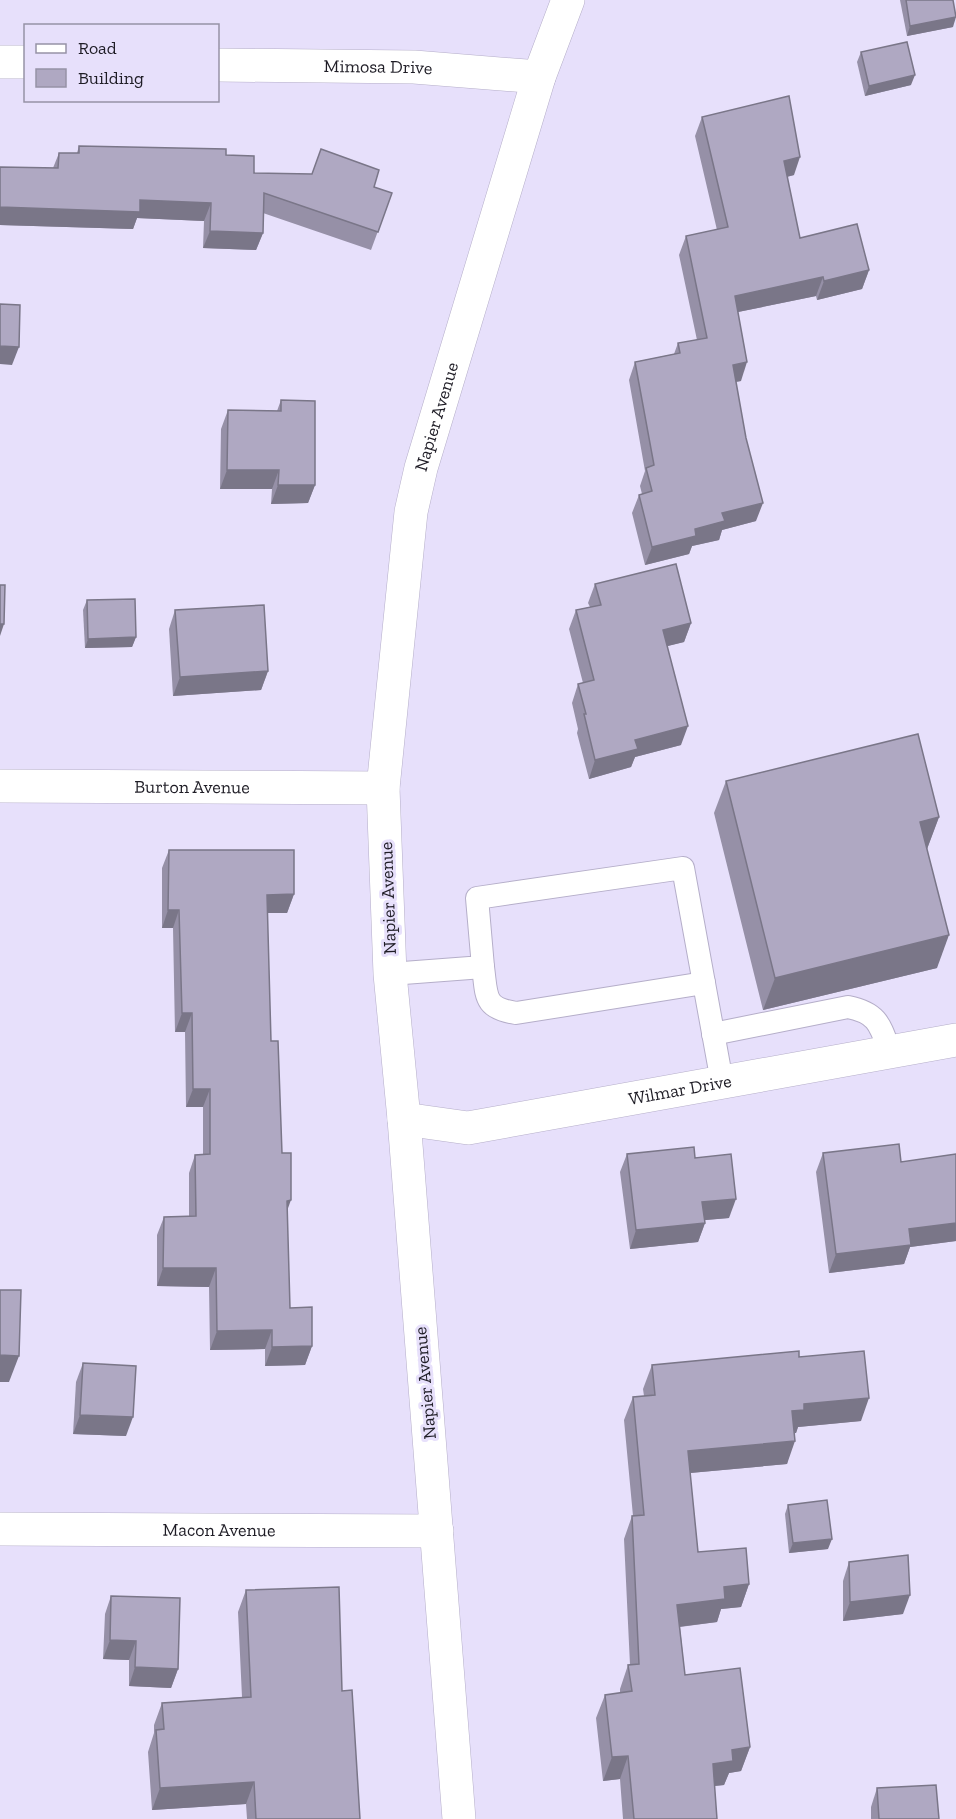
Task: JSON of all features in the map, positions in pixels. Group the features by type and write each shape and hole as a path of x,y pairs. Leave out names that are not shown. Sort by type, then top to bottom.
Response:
{"street":[{"name":"Napier Avenue","path":"459,1819 404,1119 390,974 383,788 411,512 416,490 539,77 568,0"},
{"path":"0,62 24,63"},
{"name":"Mimosa Drive","path":"219,65 414,67 539,77"},
{"name":"Burton Avenue","path":"0,786 383,788"},
{"name":"Wilmar Drive","path":"404,1119 468,1128 956,1040"},
{"name":"Macon Avenue","path":"0,1529 437,1531"}],"lane":[{"path":"704,983 516,1012 498,1010 487,999 477,898 682,868 704,983 722,1082"},
{"path":"390,974 483,967"},
{"path":"713,1034 848,1007 866,1011 880,1024 890,1052"}],"building":[{"path":"906,0 953,0 956,17 910,26"},
{"path":"907,42 915,75 869,86 861,52"},
{"path":"789,96 800,157 784,161 800,238 857,224 869,270 824,281 823,277 735,296 747,362 733,365 746,438 763,503 722,513 725,521 695,529 696,536 652,547 639,495 652,491 646,468 654,465 635,362 680,353 678,343 707,338 686,236 728,227 702,117"},
{"path":"79,146 226,149 226,155 254,156 254,173 312,174 321,149 379,170 374,187 392,193 378,232 264,193 263,233 210,231 211,203 140,200 140,212 0,207 0,167 58,168 59,153 79,153"},
{"path":"0,304 20,305 19,347 0,346"},
{"path":"281,400 315,401 315,485 278,485 279,470 227,470 228,410 281,411"},
{"path":"676,564 691,623 663,630 688,726 635,740 638,749 595,760 578,684 594,680 576,610 601,605 595,584"},
{"path":"0,585 5,585 4,624 0,624"},
{"path":"135,599 136,637 88,639 87,600"},
{"path":"264,605 268,671 180,677 175,610"},
{"path":"918,734 939,817 920,822 949,935 775,978 726,781"},
{"path":"169,850 294,850 294,894 267,895 271,1041 278,1041 282,1153 291,1153 291,1200 287,1201 290,1308 312,1307 312,1346 272,1347 272,1330 217,1331 216,1268 163,1268 164,1217 196,1216 195,1155 210,1154 210,1089 193,1089 192,1013 182,1013 179,910 168,910"},
{"path":"899,1144 901,1162 956,1154 956,1223 909,1229 911,1245 836,1254 823,1153"},
{"path":"694,1147 695,1158 731,1154 736,1199 702,1202 705,1223 636,1230 627,1154"},
{"path":"0,1290 21,1290 19,1356 0,1355"},
{"path":"799,1351 799,1357 864,1351 869,1398 804,1404 804,1410 792,1411 795,1441 688,1451 698,1552 746,1548 749,1584 724,1587 725,1599 677,1605 685,1675 740,1668 750,1747 732,1750 733,1761 713,1764 717,1819 634,1819 628,1756 612,1757 605,1695 632,1691 628,1665 639,1664 632,1516 644,1515 633,1397 655,1395 652,1365"},
{"path":"83,1363 136,1366 133,1417 80,1415"},
{"path":"827,1500 832,1539 793,1543 788,1505"},
{"path":"908,1555 910,1595 850,1602 849,1562"},
{"path":"339,1587 342,1691 352,1690 360,1819 256,1819 254,1782 160,1788 156,1730 164,1729 162,1703 251,1697 246,1590"},
{"path":"111,1596 180,1598 178,1669 135,1667 136,1641 110,1640"},
{"path":"936,1785 939,1819 879,1819 877,1788"}]}
